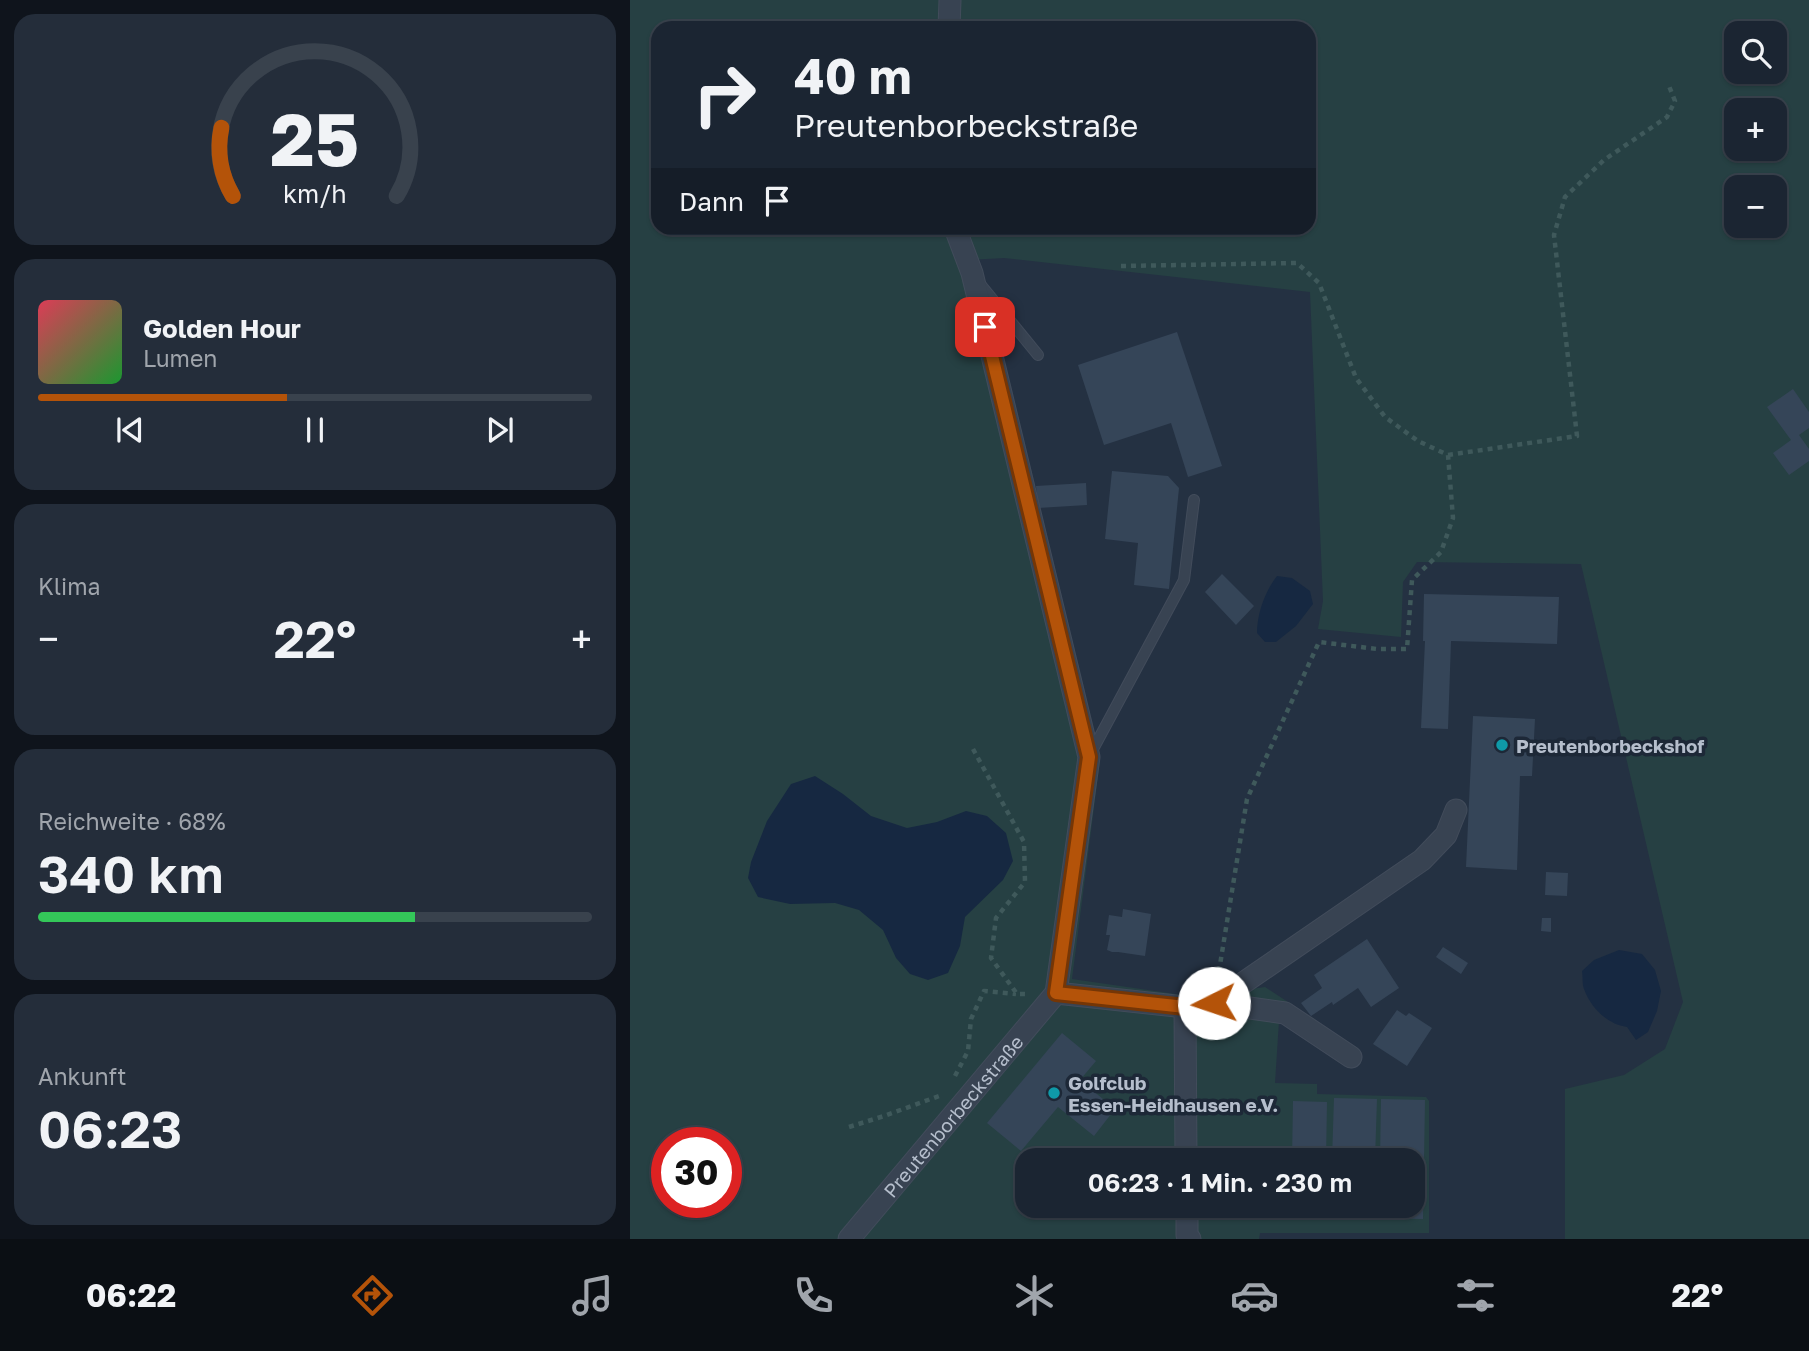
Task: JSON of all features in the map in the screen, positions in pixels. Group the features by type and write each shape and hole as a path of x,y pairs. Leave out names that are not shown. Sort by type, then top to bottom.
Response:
{"street":[{"path":"949,21 950,0"},
{"path":"958,235 972,273 1089,757 1056,993 1185,1007 1214,1003 1285,1013 1351,1057"},
{"path":"1214,1003 1422,860 1446,835 1456,810"},
{"name":"Preutenborbeckstraße","path":"849,1239 1056,993"},
{"path":"1185,1007 1186,1148"},
{"path":"1187,1218 1187,1236 1190,1239"}],"lane":[{"path":"972,273 1038,355"},
{"path":"1089,757 1184,580 1194,500"}],"path":[{"path":"1122,266 1297,263 1319,283 1356,378 1385,417 1418,441 1448,455 1577,436 1554,235 1565,197 1604,160 1667,117 1675,102 1669,86"},
{"path":"1214,1003 1247,799 1318,642 1377,649 1407,649 1412,580 1441,552 1453,518 1448,455"},
{"path":"973,750 1024,842 1025,882 996,918 991,958 1017,994"},
{"path":"950,1083 968,1051 971,1018 984,990 1017,994 1056,993"},
{"path":"849,1127 944,1094"}],"green space":[{"path":"630,0 1809,0 1809,1239 1565,1239 1565,1089 1624,1075 1665,1049 1683,1002 1581,564 1417,562 1403,582 1401,637 1318,629 1323,601 1310,292 1004,258 968,260 1100,761 1072,979 1196,997 1265,987 1291,1004 1279,1021 1275,1083 1317,1084 1317,1094 1426,1097 1429,1101 1429,1233 1260,1233 1259,1239 630,1239"}],"water":[{"path":"1277,576 1292,578 1310,591 1313,604 1296,626 1276,642 1265,642 1257,633 1258,618 1265,596"},
{"path":"815,776 871,816 907,828 937,822 966,811 987,816 1006,833 1013,861 1003,880 965,917 960,946 948,973 928,980 910,974 896,958 883,930 859,910 835,903 790,904 758,897 748,878 751,862 767,821 791,784"},
{"path":"1619,950 1642,954 1655,970 1661,991 1657,1011 1648,1032 1636,1040 1627,1027 1601,1014 1591,1003 1583,987 1582,971 1594,960"}],"building":[{"path":"1177,332 1222,466 1188,477 1171,423 1104,445 1078,365"},
{"path":"1793,389 1809,412 1809,428 1799,435 1809,449 1809,461 1789,475 1773,453 1791,440 1767,407"},
{"path":"1112,471 1168,476 1179,488 1169,589 1134,585 1138,543 1105,539"},
{"path":"1086,483 1087,505 1038,508 1036,486"},
{"path":"1222,574 1254,606 1236,625 1205,592"},
{"path":"1424,594 1559,597 1557,644 1451,641 1448,729 1421,728"},
{"path":"1473,716 1535,719 1532,776 1520,776 1517,870 1466,867"},
{"path":"1546,872 1568,873 1567,896 1545,895"},
{"path":"1123,909 1151,914 1145,956 1107,950 1110,935 1106,935 1109,915 1122,917"},
{"path":"1542,918 1551,918 1551,932 1541,931"},
{"path":"1367,939 1399,988 1371,1007 1358,988 1311,1016 1301,1003 1322,988 1314,975"},
{"path":"1443,947 1468,963 1461,974 1436,957"},
{"path":"1397,1010 1406,1016 1409,1013 1432,1028 1407,1066 1373,1044"},
{"name":"Golfclub Essen-Heidhausen e.V.","path":"1062,1033 1096,1061 1080,1080 1115,1109 1094,1136 1058,1107 1024,1148 1017,1148 987,1123"},
{"path":"1334,1098 1377,1099 1375,1148 1332,1148"},
{"path":"1381,1099 1425,1100 1424,1148 1380,1148"},
{"path":"1293,1101 1327,1102 1326,1148 1292,1148"}],"place":[{"name":"Preutenborbeckshof","path":"1502,745"},
{"name":"Golfclub Essen-Heidhausen e.V.","path":"1054,1093"}],"route":[{"path":"985,327 1089,757 1056,993 1185,1007 1214,1003"}]}
